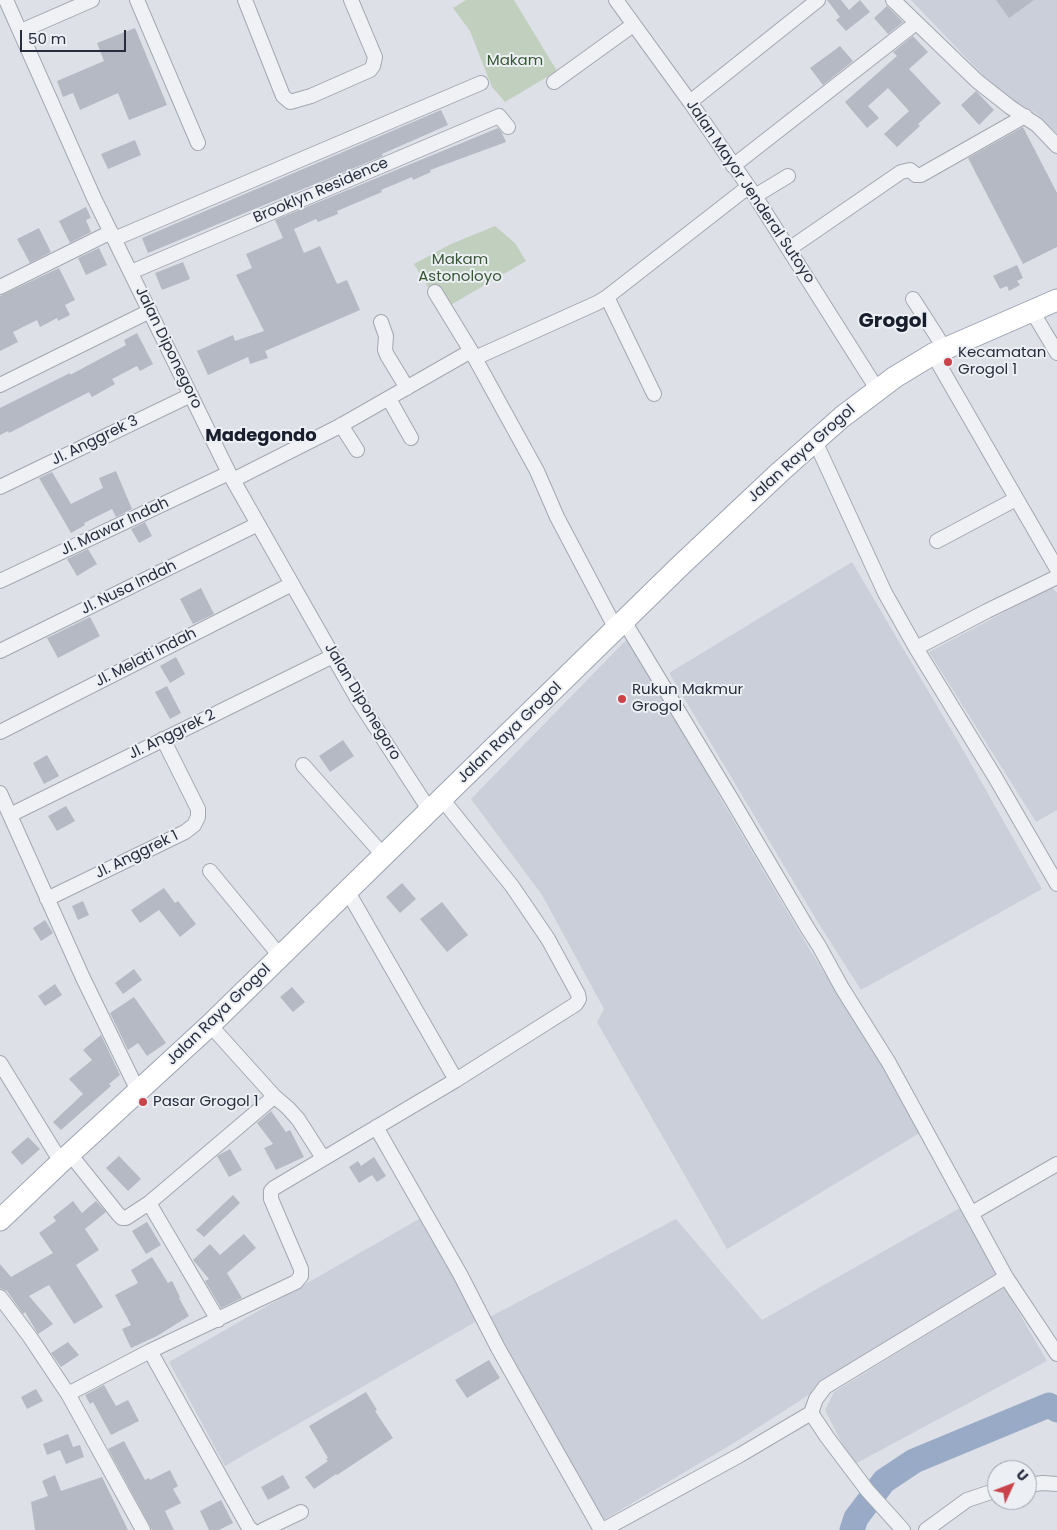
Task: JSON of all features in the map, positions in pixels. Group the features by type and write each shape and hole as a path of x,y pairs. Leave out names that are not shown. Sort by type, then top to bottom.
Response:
{"main road":[{"name":"Jalan Raya Grogol","path":"0,1220 210,1025 688,558 815,441 877,389 939,352 1057,300"}],"street":[{"name":"Jalan Diponegoro","path":"6,0 90,190 231,477 333,656 374,726 436,805 512,886 548,938 578,994 579,999 576,1004 456,1080"},
{"path":"21,31 92,0"},
{"path":"137,0 198,143"},
{"path":"245,0 283,96 290,102 311,96 370,70 373,66 374,57 351,0"},
{"name":"Jalan Mayor Jenderal Sutoyo","path":"616,0 752,192 877,389"},
{"path":"690,102 818,0"},
{"path":"894,0 977,81 1037,125 1057,146"},
{"path":"733,166 916,23"},
{"path":"554,82 633,25"},
{"path":"0,287 112,235 481,83"},
{"name":"Brooklyn Residence","path":"131,272 499,116 508,127"},
{"path":"789,249 901,172 910,170 916,175 921,174 1025,116"},
{"name":"Jl. Mawar Indah","path":"0,581 231,477 341,425 473,355 597,303 752,192 788,176"},
{"path":"435,292 473,355 537,472 557,517 620,625 758,843 847,996 889,1063 1006,1277 1057,1354"},
{"path":"607,297 654,394"},
{"path":"914,299 939,352 1016,499 1057,569"},
{"path":"0,385 150,311"},
{"path":"1032,311 1057,353"},
{"path":"381,322 386,336 385,350 387,355 408,388"},
{"name":"Jl. Anggrek 3","path":"0,487 191,395"},
{"path":"389,399 411,438"},
{"path":"341,425 357,450"},
{"path":"815,441 885,592 916,648 995,777 1057,884"},
{"path":"937,541 1016,499"},
{"name":"Jl. Nusa Indah","path":"0,651 258,524"},
{"path":"916,648 987,610 1057,577"},
{"name":"Jl. Melati Indah","path":"0,732 292,584"},
{"name":"Jl. Anggrek 2","path":"10,815 333,656"},
{"name":"Jl. Anggrek 1","path":"48,899 185,832 194,825 198,818 198,809 163,740"},
{"path":"303,765 384,856"},
{"path":"0,793 83,978 138,1091"},
{"path":"210,871 280,956"},
{"path":"68,1394 150,1351 296,1282 301,1276 301,1269 271,1199 271,1191 323,1158 456,1080 348,892"},
{"path":"210,1025 274,1096 298,1119 323,1158"},
{"path":"0,1063 65,1158 122,1218 131,1216 149,1203 274,1096"},
{"path":"376,1127 460,1274 498,1348 602,1530 740,1455 811,1413 816,1399 825,1388 1006,1277"},
{"path":"972,1213 1057,1164"},
{"path":"149,1203 218,1320"},
{"path":"0,1297 30,1337 68,1394 143,1530"},
{"path":"150,1351 252,1530"},
{"path":"811,1413 867,1490 903,1530"},
{"path":"1037,1484 1057,1484"},
{"path":"926,1530 966,1500 987,1493"},
{"path":"263,1530 301,1512"}],"shaded area":[{"path":"911,0 1057,0 1057,134 1037,114 998,91"},
{"path":"852,562 966,755 1042,889 861,990 817,921 669,673"},
{"path":"1052,587 1057,593 1057,810 1036,822 929,652"},
{"path":"630,636 722,801 810,950 923,1131 727,1249 597,1022 604,1009 542,895 471,799"},
{"path":"960,1208 998,1273 734,1443 602,1521 486,1319 676,1219 762,1320"},
{"path":"426,1215 482,1318 225,1466 169,1362"},
{"path":"1004,1287 1047,1361 853,1465 825,1410 834,1392"}],"green space":[{"name":"Makam","path":"466,0 514,0 557,71 505,102 492,87 470,31 453,8"},
{"name":"Makam Astonoloyo","path":"495,226 515,243 526,261 442,310 414,264 451,244"}],"building":[{"path":"827,0 841,0 849,10 860,0 870,12 846,31 836,20 840,17"},
{"path":"996,0 1034,0 1009,18"},
{"path":"887,6 903,22 888,34 874,18"},
{"path":"135,28 167,105 129,120 118,93 80,110 73,93 63,97 57,81 104,61 97,43"},
{"path":"913,36 928,52 909,69 941,103 897,147 884,134 909,111 888,88 868,106 879,118 867,128 845,102 897,56 893,52"},
{"path":"840,46 853,61 823,85 810,68"},
{"path":"976,91 994,110 979,125 961,105"},
{"path":"441,110 448,125 382,154 383,156 148,253 142,238"},
{"path":"1023,127 1057,193 1057,247 1023,264 968,158"},
{"path":"498,128 506,142 430,170 431,172 413,180 412,177 337,211 338,214 318,222 316,219 294,229 304,253 320,246 337,284 347,280 360,310 265,351 268,358 250,364 248,357 208,375 197,351 233,335 235,341 264,331 236,275 252,268 246,254 283,238 275,220"},
{"path":"135,140 141,155 108,169 101,154"},
{"path":"86,207 91,218 86,220 91,232 70,243 59,221"},
{"path":"39,228 51,252 30,263 17,239"},
{"path":"99,248 107,265 86,275 78,258"},
{"path":"183,262 190,279 162,290 155,273"},
{"path":"1017,265 1023,278 1017,281 1020,285 1009,291 1007,286 1000,289 993,276"},
{"path":"59,268 75,300 65,305 70,315 58,321 57,318 40,327 37,320 13,332 18,342 0,351 0,296"},
{"path":"137,333 153,364 140,371 137,366 112,379 115,384 92,397 89,392 9,433 8,431 0,435 0,408 70,373 70,375 126,345 124,340"},
{"path":"116,471 132,509 116,517 112,509 84,523 85,525 71,533 39,478 52,472 71,504 103,488 99,478"},
{"path":"145,522 152,536 139,543 131,529"},
{"path":"88,549 97,564 77,576 67,559"},
{"path":"201,588 214,614 193,624 180,599"},
{"path":"90,617 100,636 58,658 47,638"},
{"path":"176,657 185,674 170,683 160,666"},
{"path":"167,686 181,713 170,719 155,692"},
{"path":"343,740 354,756 330,772 319,756"},
{"path":"47,755 59,776 44,784 33,763"},
{"path":"66,806 75,821 57,831 48,816"},
{"path":"402,883 416,899 400,913 386,897"},
{"path":"164,888 175,903 178,901 196,924 180,937 159,910 140,923 131,910"},
{"path":"83,901 89,915 78,920 72,906"},
{"path":"442,902 468,935 447,952 420,919"},
{"path":"45,920 53,933 41,941 33,928"},
{"path":"134,969 142,980 123,994 115,983"},
{"path":"55,984 62,995 45,1006 38,996"},
{"path":"292,987 305,1002 293,1012 280,997"},
{"path":"134,997 166,1043 147,1056 138,1043 128,1050 110,1013"},
{"path":"101,1035 120,1075 109,1084 111,1086 61,1130 53,1122 83,1094 69,1079 92,1060 83,1050"},
{"path":"271,1111 286,1132 290,1130 304,1157 276,1170 264,1148 273,1144 257,1123"},
{"path":"28,1137 40,1149 22,1165 11,1152"},
{"path":"230,1149 242,1170 229,1177 217,1156"},
{"path":"119,1156 141,1179 128,1191 106,1168"},
{"path":"374,1157 386,1176 377,1182 372,1175 359,1183 349,1167 358,1161 361,1166"},
{"path":"233,1195 240,1203 204,1237 196,1230"},
{"path":"73,1201 82,1213 96,1201 106,1212 85,1229 99,1250 76,1265 103,1307 74,1324 49,1285 29,1296 53,1324 38,1334 25,1312 23,1314 7,1291 0,1288 0,1264 11,1277 53,1253 39,1233 56,1221 53,1217"},
{"path":"147,1222 161,1245 146,1254 132,1231"},
{"path":"244,1234 256,1248 227,1273 242,1298 221,1308 205,1281 209,1279 193,1260 210,1244 220,1255"},
{"path":"152,1257 168,1283 172,1281 189,1316 157,1336 131,1348 122,1329 131,1325 115,1295 138,1283 131,1270"},
{"path":"68,1342 79,1355 61,1367 51,1353"},
{"path":"489,1360 500,1378 467,1398 455,1380"},
{"path":"104,1385 116,1406 128,1400 139,1421 111,1435 93,1402 90,1404 85,1395"},
{"path":"36,1389 43,1401 27,1409 21,1397"},
{"path":"366,1392 377,1410 375,1411 393,1438 314,1489 305,1477 328,1461 326,1459 328,1458 309,1426"},
{"path":"68,1434 73,1447 80,1445 84,1457 66,1464 60,1450 47,1455 43,1444"},
{"path":"124,1441 145,1480 149,1478 150,1480 170,1470 178,1486 173,1489 181,1503 165,1511 174,1530 152,1530 108,1449"},
{"path":"55,1475 61,1491 102,1477 128,1530 35,1530 31,1502 48,1496 42,1481"},
{"path":"283,1475 290,1488 268,1500 261,1487"},
{"path":"221,1500 233,1523 219,1530 209,1530 200,1511"}],"waterway":[{"path":"852,1530 856,1518 884,1481 914,1461 1049,1405 1057,1410"}],"place":[{"name":"Kecamatan Grogol 1","path":"948,362"},
{"name":"Rukun Makmur Grogol","path":"622,699"},
{"name":"Pasar Grogol 1","path":"143,1102"}],"district":[{"name":"Grogol","path":"893,322"},
{"name":"Madegondo","path":"261,436"}]}
